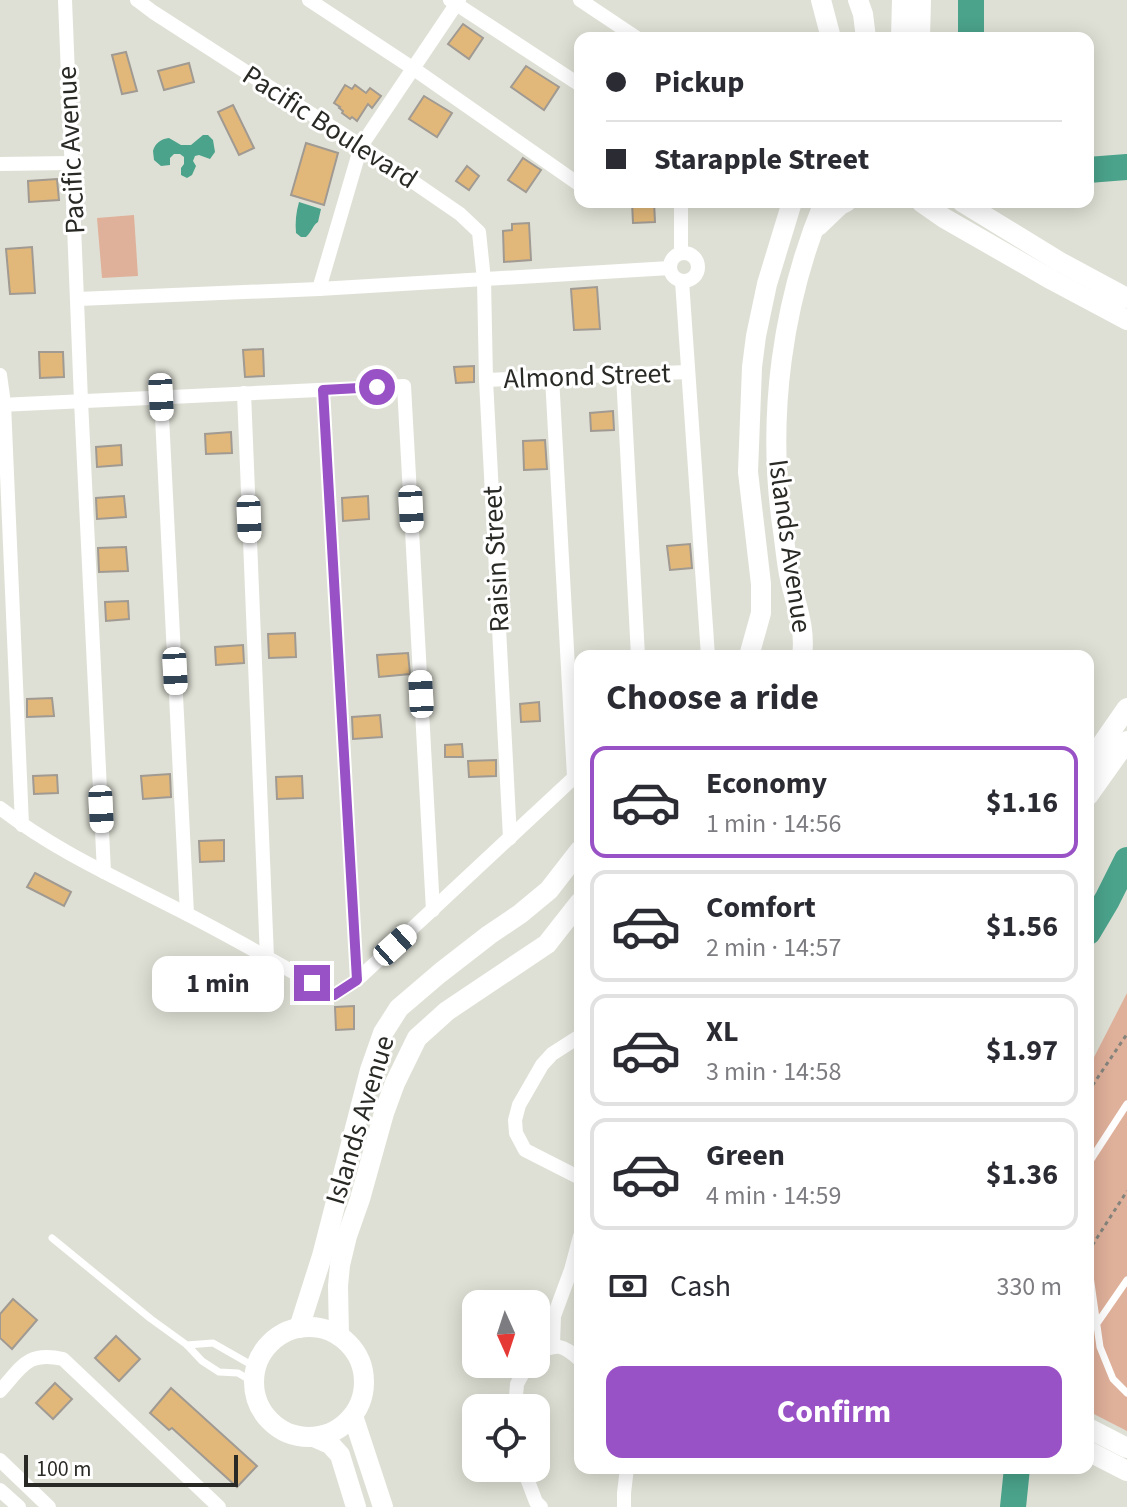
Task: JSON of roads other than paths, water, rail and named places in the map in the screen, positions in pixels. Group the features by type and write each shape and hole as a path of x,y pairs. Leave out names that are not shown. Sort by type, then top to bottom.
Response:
{"street":[{"name":"Pacific Avenue","path":"65,0 104,872"},
{"name":"Pacific Boulevard","path":"137,0 460,214 479,232 484,280"},
{"path":"309,0 574,181"},
{"path":"580,0 628,32"},
{"path":"821,0 829,32"},
{"path":"858,0 865,32"},
{"path":"901,32 902,0"},
{"path":"920,32 921,0"},
{"path":"319,289 361,146 414,69 455,1 574,81"},
{"path":"0,164 72,163"},
{"path":"681,208 681,253"},
{"name":"Islands Avenue","path":"751,650 761,613 761,584 748,472 751,383 756,336 767,284 790,208"},
{"name":"Islands Avenue","path":"803,650 805,640 790,576 776,470 778,405 784,343 793,296 810,234 821,208"},
{"path":"810,234 838,208"},
{"path":"930,208 1127,320"},
{"path":"972,208 1060,262 1127,298"},
{"path":"681,253 696,260 697,273 690,280 673,277 670,268 671,260 681,253"},
{"path":"78,299 319,289 670,268"},
{"name":"Raisin Street","path":"484,280 486,380 510,838"},
{"path":"682,281 708,650"},
{"name":"Almond Street","path":"486,380 688,372"},
{"path":"0,375 22,825"},
{"path":"623,375 638,650"},
{"path":"552,377 574,726"},
{"path":"2,404 404,386 433,910"},
{"path":"323,390 357,980"},
{"path":"244,393 267,958"},
{"path":"161,397 187,914"},
{"path":"748,472 776,470"},
{"path":"1094,755 1127,708"},
{"path":"1094,788 1127,741"},
{"path":"0,808 22,825 104,872 334,995 357,980 574,777"},
{"name":"Islands Avenue","path":"299,1328 322,1256 370,1070 383,1033 399,1008 549,890 574,858"},
{"name":"Islands Avenue","path":"339,1336 338,1286 347,1236 384,1113 417,1038 447,1011 547,944 574,910"},
{"path":"574,1040 552,1054 542,1065 519,1105 515,1120 516,1133 525,1150 574,1175"},
{"path":"553,1345 554,1316 574,1259"},
{"path":"299,1328 320,1328 339,1336 359,1359 363,1373 364,1388 353,1416 329,1434 299,1437 284,1432 261,1412 255,1398 254,1375 261,1353 271,1341 299,1328"},
{"path":"550,1347 561,1346 574,1356"},
{"path":"0,1391 27,1361 45,1355 63,1359 219,1507"},
{"path":"353,1416 383,1507"},
{"path":"314,1437 330,1444 340,1455 356,1507"},
{"path":"0,1460 43,1505"},
{"path":"624,1507 627,1474"},
{"path":"528,1482 541,1507"},
{"path":"0,1490 19,1507"}],"lane":[{"path":"1094,1155 1127,1104"},
{"path":"52,1238 187,1345 202,1361 219,1372 254,1375"},
{"path":"1098,1322 1127,1280"},
{"path":"1094,1298 1100,1347 1113,1379 1126,1390"},
{"path":"187,1345 213,1343 254,1375"}],"waterway":[{"path":"971,0 971,32"},
{"path":"1094,170 1127,167"},
{"path":"1094,922 1127,860"},
{"path":"1013,1507 1016,1474"}]}
